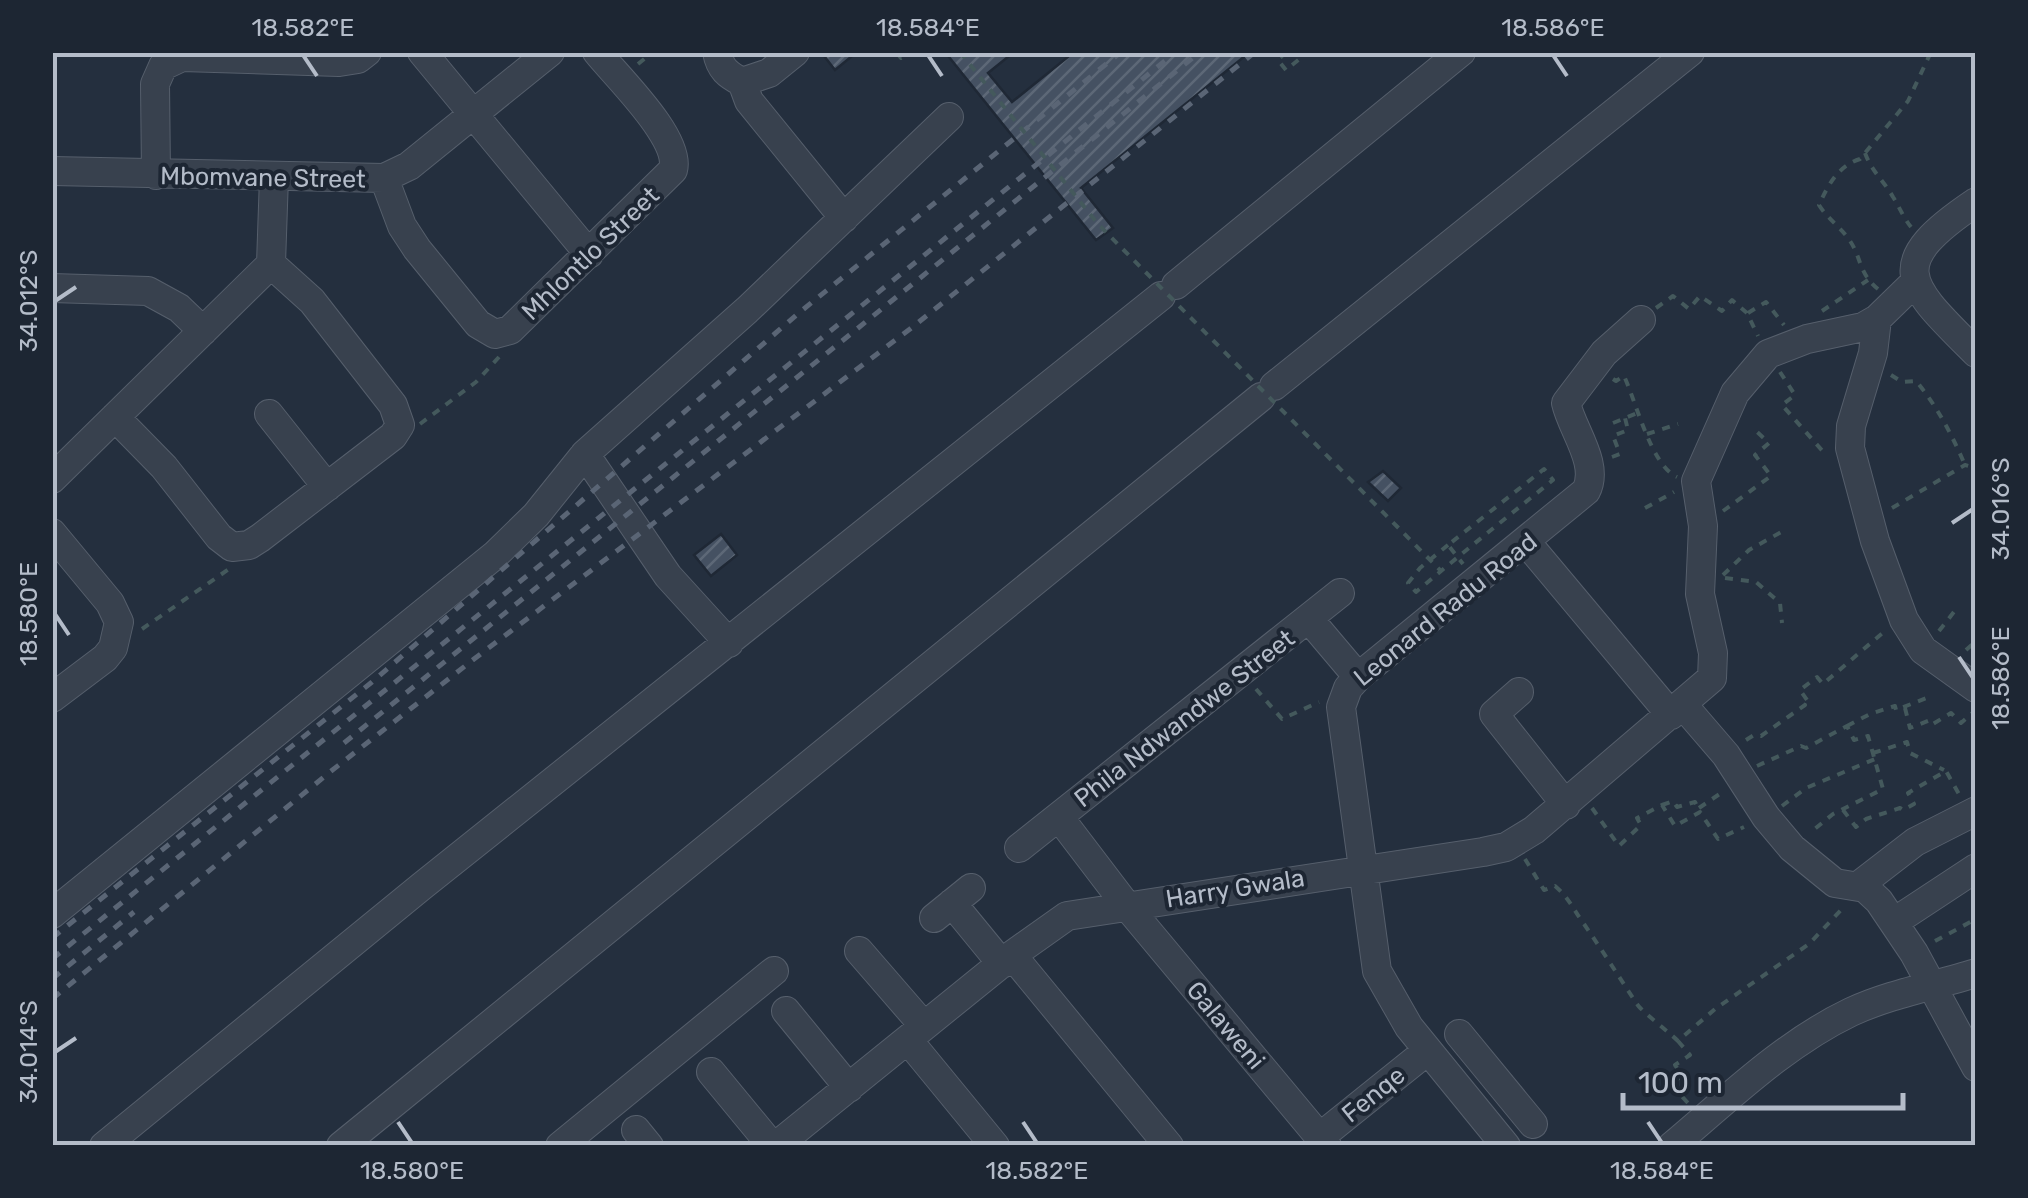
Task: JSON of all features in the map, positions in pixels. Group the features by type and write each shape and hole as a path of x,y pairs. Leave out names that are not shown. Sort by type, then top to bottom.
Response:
{"street":[{"path":"156,175 155,84 163,66 182,57 339,62 358,59 367,52"},
{"path":"422,52 589,254"},
{"name":"Mbomvane Street","path":"52,171 384,178 409,166 550,52"},
{"name":"Mhlontlo Street","path":"384,178 402,226 478,324 495,334 517,324 667,178 676,161 665,135 597,52"},
{"path":"716,52 728,75 742,82 769,74 796,52"},
{"path":"104,1146 1460,52"},
{"path":"341,1146 1690,52"},
{"path":"742,82 749,102 844,218"},
{"path":"52,914 495,555 536,515 585,454 949,118"},
{"path":"52,479 270,264 274,177"},
{"path":"1704,526 1696,481 1735,394 1768,354 1808,330 1852,330 1877,319 1907,288 1922,244 1976,202"},
{"path":"114,417 164,467 219,537 232,547 260,538 392,436 400,424 393,405 326,316 292,280 270,264"},
{"path":"52,288 148,290 179,308 203,330"},
{"path":"1907,288 1976,353"},
{"path":"1877,319 1871,363 1852,426 1850,448 1904,620 1923,650 1976,688"},
{"path":"1589,466 1566,403 1604,353 1641,320"},
{"path":"269,414 327,487"},
{"path":"585,454 668,576 728,643"},
{"name":"Leonard Radu Road","path":"1506,1146 1427,1050 1388,994 1377,970 1341,718 1343,700 1358,678 1586,492 1589,466"},
{"name":"Harry Gwala","path":"774,1146 1067,916 1483,852 1521,840 1712,678 1713,653 1700,594 1704,526"},
{"path":"52,533 110,603 119,622 118,634 106,658 52,698"},
{"path":"1526,542 1677,710 1737,770 1766,817 1792,848 1834,883 1858,886 1872,893 1914,953 1976,1067"},
{"name":"Phila Ndwandwe Street","path":"1019,848 1340,593"},
{"name":"Phila Ndwandwe Street","path":"1309,619 1358,678"},
{"path":"1519,692 1494,714 1573,799"},
{"path":"1858,886 1915,842 1973,812"},
{"name":"Phila Ndwandwe Street","path":"1059,817 1126,904"},
{"path":"1894,922 1976,868"},
{"path":"952,903 1007,960 1169,1146"},
{"name":"Galaweni","path":"1126,904 1323,1141"},
{"path":"859,951 995,1146"},
{"path":"560,1146 774,971"},
{"path":"1672,1146 1771,1063 1832,1022 1864,1006 1976,973"},
{"path":"786,1010 849,1088"},
{"path":"1459,1034 1532,1124"},
{"name":"Fenqe","path":"1323,1141 1427,1050"},
{"path":"711,1072 774,1146"},
{"path":"1465,1096 1491,1074"}],"path":[{"path":"896,52 901,58 908,52"},
{"path":"960,52 1098,224 1440,570"},
{"path":"1286,52 1278,60 1286,70 1308,52"},
{"path":"1907,288 1884,293 1868,280 1846,234 1819,205 1839,171 1865,153 1908,101 1932,52"},
{"path":"1865,153 1872,174 1893,196 1900,214 1922,244"},
{"path":"1747,313 1766,302 1784,325 1794,320 1808,330 1868,280"},
{"path":"1641,320 1673,296 1689,309 1700,296 1722,311 1732,300 1747,313 1795,395 1782,404 1829,459 1850,448"},
{"path":"400,424 420,424 476,382 499,360 495,334"},
{"path":"1871,363 1902,382 1916,381 1934,403 1965,465 1976,468"},
{"path":"1586,376 1597,385 1610,376 1616,382 1624,376 1655,458 1668,472 1696,481"},
{"path":"1612,423 1640,412"},
{"path":"1589,466 1620,454 1613,436 1628,430 1626,418"},
{"path":"1647,434 1678,424"},
{"path":"1704,526 1770,476 1755,456 1769,443 1755,430"},
{"path":"1869,518 1965,465"},
{"path":"1544,469 1553,480 1416,592 1408,584 1420,568 1448,545 1544,469"},
{"path":"1644,508 1696,481"},
{"path":"1782,531 1749,550 1720,578 1756,582 1780,603 1782,624"},
{"path":"1448,545 1470,574"},
{"path":"118,634 138,632 233,566 240,547"},
{"path":"1923,650 1957,608"},
{"path":"1662,805 1675,826 1700,810 1737,770 1754,735 1760,736 1805,705 1802,704 1808,700 1800,690 1817,677 1823,684 1864,653 1885,631 1904,620"},
{"path":"1241,672 1282,719 1324,700 1341,718"},
{"path":"1737,770 1802,746 1806,748 1870,714 1895,706 1896,710 1905,708 1929,697"},
{"path":"1905,708 1910,728 1930,720 1932,724 1951,713 1961,722 1976,710"},
{"path":"1792,848 1842,810 1884,789 1868,736 1854,740 1847,726"},
{"path":"1573,799 1619,846 1641,826 1637,818 1673,800 1677,807 1695,802 1718,839 1766,817 1806,788 1907,742 1910,753 1946,771 1973,812"},
{"path":"1842,810 1856,827 1866,820 1902,810 1914,804 1908,793 1946,771"},
{"path":"1521,840 1526,862 1544,890 1555,886 1570,899 1623,978 1638,1008 1651,1014 1690,1056 1674,1066 1682,1075 1671,1086 1702,1120"},
{"path":"1678,1041 1727,1000 1809,944 1830,925 1858,886"},
{"path":"1914,953 1976,919"}],"building":[{"path":"821,52 857,52 835,70"},
{"path":"945,52 1014,52 988,73 1012,102 1074,52 1250,52 1081,188 1113,228 1096,240"},
{"path":"1383,471 1401,488 1388,501 1368,482"},
{"path":"721,534 737,555 711,576 694,555"}],"railway":[{"path":"52,938 372,682 800,312 1121,52"},
{"path":"52,959 1176,52"},
{"path":"344,743 1200,52"},
{"path":"52,999 330,772 910,329 1255,52"},
{"path":"52,979 134,912"}]}
